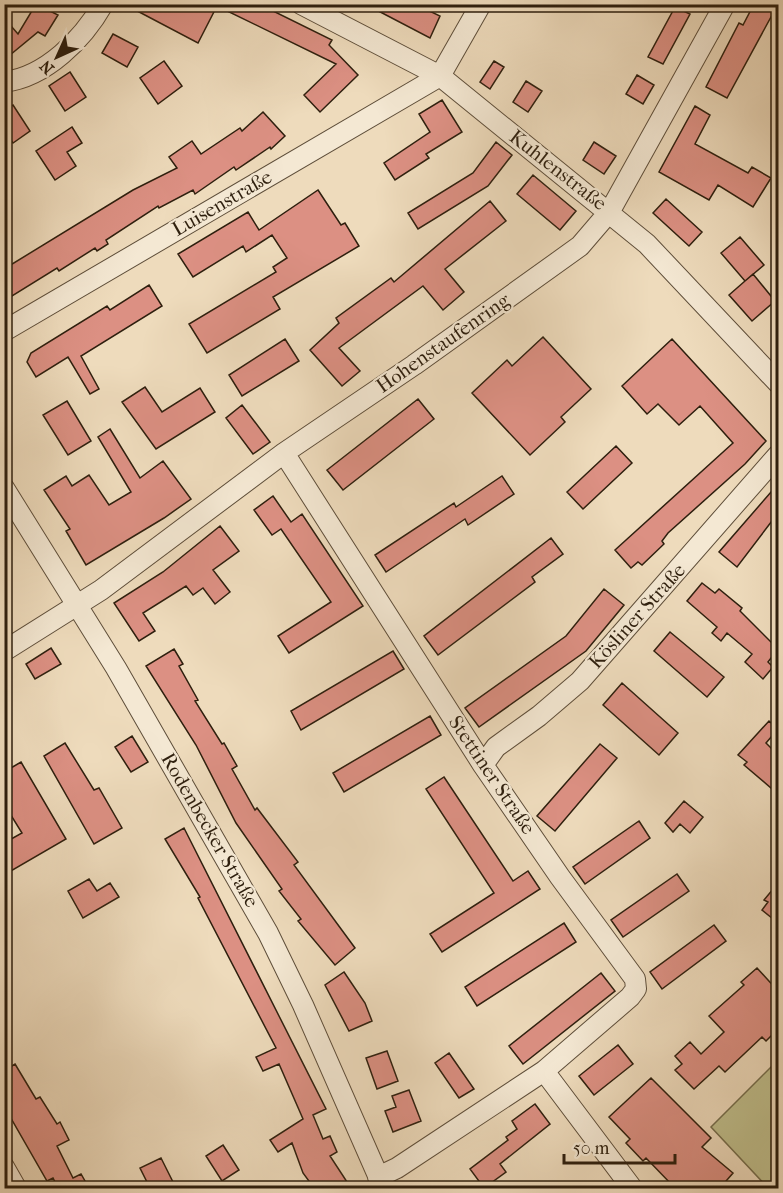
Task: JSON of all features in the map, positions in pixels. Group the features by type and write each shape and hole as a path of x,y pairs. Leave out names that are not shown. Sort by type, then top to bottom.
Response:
{"street":[{"path":"4,82 18,80 46,65 80,39 103,4"},
{"name":"Kuhlenstraße","path":"301,4 440,76 610,211 682,278 778,383"},
{"path":"440,76 481,4"},
{"name":"Hohenstaufenring","path":"4,651 77,605 284,453 414,365 580,246 610,211 726,4"},
{"name":"Luisenstraße","path":"4,331 440,76"},
{"name":"Stettiner Straße","path":"284,453 483,765 560,877 635,979 636,989 630,997 544,1071 397,1168 381,1183"},
{"name":"Kösliner Straße","path":"483,765 496,747 539,716 580,681 778,454"},
{"name":"Rodenbecker Straße","path":"4,488 122,677 268,933 303,1005 381,1183"},
{"path":"544,1071 632,1188"},
{"path":"4,1167 16,1188"}],"shaded area":[{"path":"778,1060 778,1188 768,1188 711,1127"}],"building":[{"path":"36,4 58,15 45,36 38,32 4,60 4,18 18,34"},
{"path":"124,4 259,4 332,40 329,45 358,75 320,112 304,95 336,64 217,6 198,43"},
{"path":"365,4 415,4 440,16 430,38"},
{"path":"754,4 778,4 727,98 706,87 739,23 743,25"},
{"path":"675,7 690,14 663,64 648,57"},
{"path":"113,34 138,47 127,67 102,53"},
{"path":"164,61 182,86 158,104 140,78"},
{"path":"494,61 504,67 490,89 480,82"},
{"path":"70,72 86,97 65,111 49,86"},
{"path":"637,75 654,85 643,104 626,94"},
{"path":"526,81 542,91 528,112 513,102"},
{"path":"442,100 462,132 426,154 429,158 395,180 384,163 430,132 419,114"},
{"path":"13,105 30,131 13,143 4,130 4,111"},
{"path":"695,106 710,115 695,144 748,173 752,167 771,178 753,207 718,185 709,200 659,172"},
{"path":"263,112 285,136 271,149 270,147 236,170 234,167 195,194 193,190 159,208 158,206 106,240 108,244 97,251 95,248 59,271 57,268 4,301 4,269 133,190 177,168 169,157 192,141 201,154 240,128 242,131"},
{"path":"72,127 82,143 67,152 76,166 55,180 36,151"},
{"path":"496,142 512,155 488,186 418,229 408,213 473,173"},
{"path":"594,142 616,156 604,174 583,160"},
{"path":"533,175 576,211 560,230 517,194"},
{"path":"318,190 341,225 345,223 359,246 273,297 280,309 207,353 189,324 276,272 273,267 287,258 272,235 246,252 243,246 193,277 178,254 248,212 259,230"},
{"path":"666,199 702,232 689,246 653,213"},
{"path":"490,201 506,221 445,269 464,292 443,310 423,286 339,348 360,371 342,386 310,350 339,323 336,318 391,278 394,282"},
{"path":"740,237 764,265 745,281 721,253"},
{"path":"753,274 775,301 752,321 729,295"},
{"path":"149,285 162,306 81,356 99,389 90,394 68,357 36,377 27,362 31,353 107,306 110,310"},
{"path":"543,337 591,389 561,417 565,422 530,455 472,393 507,360 512,366"},
{"path":"285,339 299,361 242,396 229,375"},
{"path":"672,339 766,441 745,464 668,533 662,541 664,544 642,565 638,562 631,568 615,550 733,443 700,406 679,425 658,404 647,414 622,386"},
{"path":"145,387 162,412 200,388 215,412 156,449 122,402"},
{"path":"418,399 434,419 343,490 327,470"},
{"path":"67,401 91,441 68,455 43,415"},
{"path":"242,405 270,442 253,454 226,418"},
{"path":"110,429 140,478 163,461 191,499 86,565 66,531 70,529 44,490 66,476 72,486 89,475 109,505 131,492 98,437"},
{"path":"616,446 632,463 583,509 567,492"},
{"path":"502,476 514,494 468,525 465,519 386,572 375,555 454,503 456,507"},
{"path":"778,484 778,513 737,567 719,552"},
{"path":"273,496 291,522 302,514 363,606 289,653 278,636 331,602 281,529 272,535 254,510"},
{"path":"220,526 239,551 213,570 230,592 215,604 203,588 193,595 186,586 143,613 155,631 139,641 114,603 163,572"},
{"path":"551,538 563,554 532,577 535,582 438,655 424,636"},
{"path":"702,583 715,593 719,589 742,608 740,611 778,649 768,662 773,667 763,679 745,662 752,654 727,633 721,641 712,633 717,627 687,601"},
{"path":"604,589 624,605 586,651 479,727 465,708 566,636"},
{"path":"670,632 724,677 707,697 654,651"},
{"path":"51,648 61,664 35,679 26,664"},
{"path":"174,649 183,664 179,666 198,700 195,701 237,766 232,769 255,810 257,808 298,862 294,865 355,948 335,965 298,921 301,919 279,891 282,889 236,823 196,745 146,666"},
{"path":"393,651 404,669 301,730 291,711"},
{"path":"622,683 678,733 659,755 603,705"},
{"path":"430,716 441,735 344,792 333,773"},
{"path":"769,721 778,729 766,743 778,755 778,794 744,765 747,762 738,755"},
{"path":"132,736 148,762 131,772 115,747"},
{"path":"65,743 94,790 99,788 122,828 94,844 44,756"},
{"path":"600,744 617,758 555,831 537,816"},
{"path":"21,762 66,839 4,875 4,843 22,833 4,804 4,772"},
{"path":"444,777 513,881 528,871 540,889 442,952 430,934 494,893 426,789"},
{"path":"684,801 703,817 690,833 680,824 673,832 665,823"},
{"path":"639,821 650,838 585,884 573,867"},
{"path":"184,828 326,1109 313,1115 323,1139 330,1136 337,1152 330,1156 351,1188 314,1188 303,1173 292,1143 278,1152 270,1140 303,1119 279,1064 263,1071 256,1057 276,1048 198,898 200,897 165,839"},
{"path":"677,874 689,891 623,937 611,920"},
{"path":"89,879 97,891 110,883 119,897 83,918 68,891"},
{"path":"778,883 778,923 762,910 768,902 764,900"},
{"path":"564,923 576,942 477,1006 465,987"},
{"path":"714,925 726,941 662,989 650,972"},
{"path":"757,968 778,991 778,1029 766,1041 762,1037 725,1072 719,1066 694,1089 675,1070 682,1064 675,1056 690,1042 701,1054 724,1032 709,1016 744,985 741,982"},
{"path":"344,972 365,1003 372,1021 349,1031 325,985"},
{"path":"601,973 615,991 523,1064 509,1046"},
{"path":"618,1045 633,1064 594,1095 579,1076"},
{"path":"387,1051 398,1081 377,1089 366,1058"},
{"path":"449,1053 474,1089 459,1098 435,1063"},
{"path":"15,1064 36,1099 40,1097 57,1124 60,1122 69,1140 57,1146 73,1178 81,1174 89,1188 53,1188 57,1186 53,1178 47,1181 4,1106 4,1071"},
{"path":"651,1078 711,1138 702,1147 733,1173 720,1188 675,1188 646,1158 643,1161 626,1143 630,1139 609,1117"},
{"path":"409,1090 421,1121 393,1132 385,1111 396,1107 392,1096"},
{"path":"535,1104 550,1124 500,1164 506,1172 484,1188 470,1169 508,1140 506,1137 517,1129 512,1121"},
{"path":"223,1145 239,1170 222,1181 206,1156"},
{"path":"161,1158 176,1188 150,1188 140,1168"}]}
